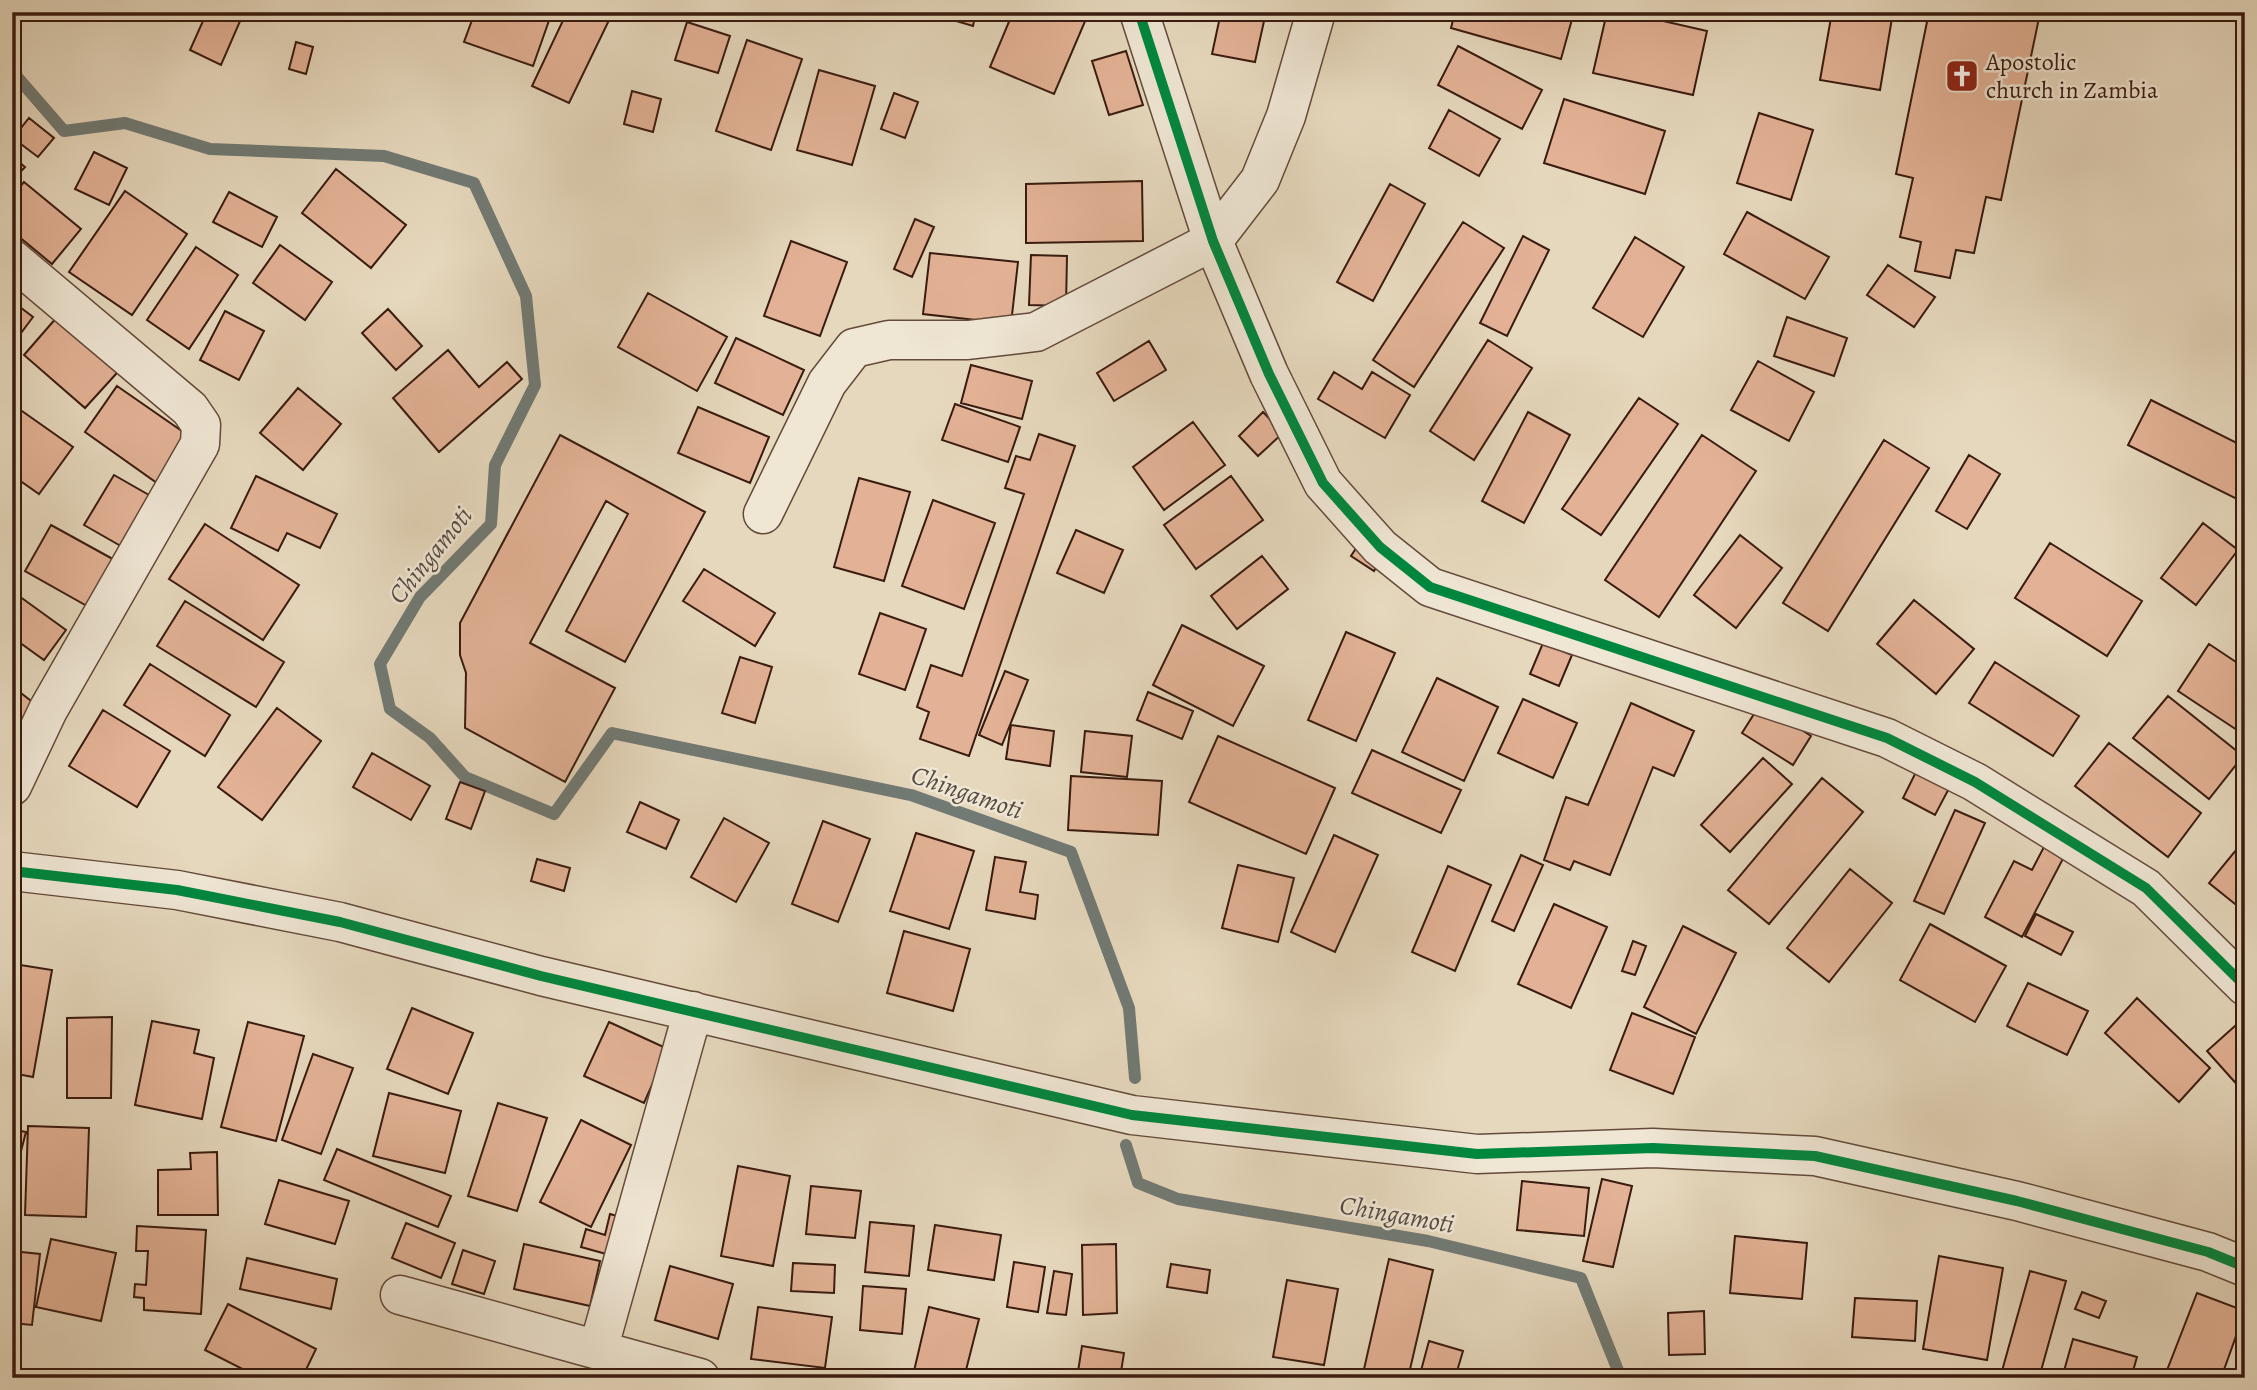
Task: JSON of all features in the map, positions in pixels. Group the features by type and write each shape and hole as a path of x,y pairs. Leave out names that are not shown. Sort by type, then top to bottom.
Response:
{"street":[{"path":"1139,12 1213,241 1269,373 1323,483 1380,547 1430,586 1887,738 1975,782 2146,888 2245,986"},
{"path":"763,514 827,383 854,348 889,340 968,340 1036,332 1213,241 1260,180 1286,116 1316,12"},
{"path":"12,259 190,409 201,425 200,444 48,710 12,786"},
{"path":"12,871 177,890 340,922 541,976 1132,1115 1477,1154 1653,1148 1815,1156 2017,1201 2207,1252 2245,1267"},
{"path":"598,1350 693,1011"},
{"path":"400,1295 700,1378"}],"building":[{"path":"207,12 244,12 221,65 190,50"},
{"path":"475,12 552,12 533,66 464,42"},
{"path":"567,12 613,12 569,103 532,86"},
{"path":"926,12 976,12 973,26"},
{"path":"1013,12 1089,12 1054,94 990,67"},
{"path":"1221,12 1266,12 1255,62 1212,54"},
{"path":"1455,12 1574,12 1561,59 1451,28"},
{"path":"1607,12 1624,12 1707,31 1693,95 1593,73"},
{"path":"1832,12 1893,12 1880,90 1820,80"},
{"path":"1929,12 2010,12 2039,18 2001,200 1986,197 1974,253 1956,250 1950,278 1915,271 1921,242 1900,237 1913,178 1896,174"},
{"path":"687,22 730,36 718,73 675,60"},
{"path":"747,40 802,59 771,150 716,131"},
{"path":"296,42 313,47 306,74 289,69"},
{"path":"1458,46 1542,90 1522,129 1438,85"},
{"path":"1126,51 1143,105 1109,115 1092,61"},
{"path":"819,70 875,86 852,165 797,150"},
{"path":"632,91 661,99 653,132 624,124"},
{"path":"894,93 918,102 905,138 881,129"},
{"path":"1564,99 1665,131 1645,194 1544,163"},
{"path":"1449,110 1500,139 1479,176 1429,148"},
{"path":"1759,113 1813,130 1791,200 1737,183"},
{"path":"29,118 54,138 38,157 13,138"},
{"path":"94,152 127,168 109,205 75,189"},
{"path":"12,156 25,167 12,181"},
{"path":"336,169 406,225 371,268 302,213"},
{"path":"1142,181 1143,241 1026,243 1026,184"},
{"path":"24,182 81,229 52,264 12,231 12,197"},
{"path":"1390,184 1425,204 1373,301 1337,282"},
{"path":"125,191 187,234 132,315 69,272"},
{"path":"229,192 277,217 262,247 213,222"},
{"path":"1747,212 1829,257 1805,299 1724,254"},
{"path":"915,219 934,227 912,277 894,269"},
{"path":"1463,222 1504,248 1414,387 1373,360"},
{"path":"1523,236 1549,250 1507,336 1480,323"},
{"path":"1635,237 1684,267 1643,337 1593,308"},
{"path":"791,241 847,262 820,336 764,316"},
{"path":"280,245 332,282 305,320 253,283"},
{"path":"196,247 238,275 189,349 147,320"},
{"path":"930,253 1018,262 1011,324 923,314"},
{"path":"1031,255 1067,256 1066,306 1029,305"},
{"path":"1888,265 1935,297 1914,327 1867,295"},
{"path":"648,293 727,337 697,391 618,347"},
{"path":"12,301 33,317 12,345"},
{"path":"64,309 126,363 85,408 24,355"},
{"path":"388,309 422,346 396,370 362,333"},
{"path":"225,311 264,331 239,380 200,360"},
{"path":"1787,317 1847,338 1834,376 1774,356"},
{"path":"736,338 804,370 783,415 715,383"},
{"path":"1488,340 1532,368 1474,460 1430,431"},
{"path":"1149,341 1166,370 1114,401 1097,373"},
{"path":"448,350 479,387 507,362 522,379 439,452 393,398"},
{"path":"1758,361 1814,392 1789,441 1731,410"},
{"path":"971,365 1032,381 1022,419 961,403"},
{"path":"1334,372 1362,389 1372,372 1410,395 1385,438 1318,399"},
{"path":"117,386 189,436 157,483 85,432"},
{"path":"298,388 341,424 303,470 260,433"},
{"path":"1639,398 1678,424 1601,535 1562,509"},
{"path":"2151,400 2245,447 2245,503 2128,445"},
{"path":"12,404 73,447 39,494 12,475"},
{"path":"955,404 1020,427 1008,462 942,440"},
{"path":"698,407 769,437 750,483 678,453"},
{"path":"1263,412 1283,433 1258,456 1239,436"},
{"path":"1528,412 1570,435 1524,523 1482,501"},
{"path":"1193,422 1225,465 1164,510 1133,467"},
{"path":"1039,434 1075,446 969,756 920,739 929,712 917,707 931,665 962,676 1024,494 1005,488 1016,456 1030,460"},
{"path":"560,435 705,512 625,662 566,631 628,514 606,501 530,643 615,688 565,782 465,728 466,673 460,655 460,623"},
{"path":"1702,435 1756,471 1659,617 1605,580"},
{"path":"1884,440 1929,468 1828,631 1783,603"},
{"path":"1969,455 2000,474 1967,529 1936,511"},
{"path":"114,475 163,503 133,553 84,525"},
{"path":"256,476 337,514 320,548 287,533 278,551 231,528"},
{"path":"1231,476 1263,520 1196,569 1164,525"},
{"path":"859,478 910,492 884,581 834,567"},
{"path":"933,500 995,523 964,609 902,586"},
{"path":"2203,523 2238,550 2196,605 2161,578"},
{"path":"205,524 299,585 263,640 169,579"},
{"path":"51,525 120,563 94,610 25,571"},
{"path":"1076,530 1123,550 1104,593 1057,573"},
{"path":"1366,533 1388,548 1374,571 1351,556"},
{"path":"1740,535 1782,568 1736,628 1694,595"},
{"path":"2050,543 2142,601 2107,656 2015,598"},
{"path":"1262,556 1288,589 1237,629 1211,596"},
{"path":"704,569 775,613 755,646 683,601"},
{"path":"12,591 66,630 44,660 12,637"},
{"path":"1914,600 1974,649 1936,694 1877,644"},
{"path":"185,601 284,662 256,707 157,646"},
{"path":"880,613 926,629 905,690 859,674"},
{"path":"1182,625 1264,666 1233,726 1153,685"},
{"path":"1346,632 1395,653 1356,741 1308,720"},
{"path":"1543,643 1572,655 1559,686 1530,674"},
{"path":"2209,644 2245,668 2243,734 2178,691"},
{"path":"740,657 772,667 755,723 722,713"},
{"path":"1995,662 2079,716 2053,756 1969,703"},
{"path":"150,664 230,715 205,756 124,705"},
{"path":"1005,671 1028,680 1002,745 979,735"},
{"path":"1437,678 1498,707 1464,781 1402,752"},
{"path":"12,686 40,708 12,744"},
{"path":"1148,692 1193,711 1182,739 1137,720"},
{"path":"2168,696 2243,756 2209,799 2133,738"},
{"path":"1523,699 1577,723 1553,778 1498,753"},
{"path":"1631,703 1694,731 1674,776 1653,767 1610,875 1574,861 1570,870 1544,860 1566,797 1588,805"},
{"path":"1761,703 1811,736 1793,765 1742,733"},
{"path":"277,708 321,741 262,820 218,787"},
{"path":"103,710 170,751 137,807 69,766"},
{"path":"1011,725 1054,731 1050,766 1006,759"},
{"path":"1085,731 1132,736 1127,777 1081,772"},
{"path":"1218,736 1335,788 1306,854 1189,802"},
{"path":"2109,743 2201,813 2168,857 2075,786"},
{"path":"1372,750 1461,790 1441,833 1352,793"},
{"path":"372,753 430,786 411,820 353,787"},
{"path":"1763,758 1792,784 1730,852 1701,825"},
{"path":"1921,762 1954,779 1935,815 1903,798"},
{"path":"1071,776 1162,781 1158,835 1068,830"},
{"path":"1822,778 1863,812 1769,924 1728,890"},
{"path":"460,782 485,791 471,829 446,819"},
{"path":"640,802 679,820 666,849 627,832"},
{"path":"1955,810 1985,823 1944,914 1914,901"},
{"path":"724,818 769,843 736,902 691,877"},
{"path":"823,821 870,839 838,922 792,904"},
{"path":"916,833 974,851 949,929 890,911"},
{"path":"1334,835 1378,855 1335,952 1291,932"},
{"path":"2245,839 2245,912 2209,883"},
{"path":"2046,843 2066,853 2022,937 1985,917 2014,861 2032,870"},
{"path":"1521,855 1543,865 1514,931 1492,921"},
{"path":"995,857 1026,862 1020,892 1038,895 1035,919 986,910"},
{"path":"537,859 570,868 564,891 531,881"},
{"path":"1238,865 1294,878 1278,942 1222,928"},
{"path":"1448,866 1491,885 1455,971 1412,952"},
{"path":"1850,869 1892,903 1829,982 1787,948"},
{"path":"1554,904 1607,927 1571,1008 1518,984"},
{"path":"2036,914 2073,932 2061,955 2025,936"},
{"path":"1930,924 2006,966 1975,1022 1900,980"},
{"path":"1683,926 1736,953 1696,1034 1644,1007"},
{"path":"904,931 970,949 953,1011 887,993"},
{"path":"1633,941 1646,946 1635,975 1622,971"},
{"path":"14,964 52,970 33,1077 12,1073"},
{"path":"2028,983 2088,1011 2067,1055 2007,1026"},
{"path":"2137,998 2210,1068 2179,1102 2105,1033"},
{"path":"412,1008 473,1033 448,1094 387,1069"},
{"path":"1632,1013 1695,1037 1673,1094 1610,1070"},
{"path":"112,1017 111,1098 67,1098 67,1018"},
{"path":"2245,1017 2245,1085 2241,1089 2207,1051"},
{"path":"152,1021 199,1030 194,1053 214,1058 202,1119 135,1105"},
{"path":"248,1022 304,1036 276,1141 221,1127"},
{"path":"609,1022 668,1049 644,1103 584,1076"},
{"path":"313,1054 353,1068 321,1154 282,1140"},
{"path":"389,1093 461,1111 445,1173 373,1156"},
{"path":"498,1103 547,1118 517,1211 468,1196"},
{"path":"581,1120 631,1145 591,1227 540,1202"},
{"path":"28,1126 89,1128 86,1217 25,1215"},
{"path":"12,1129 26,1132 15,1174 12,1173"},
{"path":"337,1149 451,1196 438,1227 324,1180"},
{"path":"217,1152 218,1215 158,1215 158,1170 191,1169 190,1153"},
{"path":"738,1166 790,1176 773,1266 721,1256"},
{"path":"1602,1179 1632,1186 1613,1267 1583,1261"},
{"path":"279,1180 349,1201 335,1244 265,1224"},
{"path":"1522,1181 1589,1188 1584,1236 1517,1230"},
{"path":"811,1186 861,1191 855,1238 806,1234"},
{"path":"610,1214 628,1219 617,1257 581,1247 586,1229 605,1235"},
{"path":"870,1222 914,1226 909,1276 865,1272"},
{"path":"406,1223 455,1243 441,1278 392,1258"},
{"path":"935,1225 1001,1235 994,1280 928,1270"},
{"path":"137,1226 206,1230 201,1314 144,1310 144,1298 134,1297 135,1284 146,1285 148,1251 136,1251"},
{"path":"1735,1236 1807,1243 1802,1299 1730,1293"},
{"path":"51,1239 116,1253 101,1321 36,1307"},
{"path":"524,1244 600,1261 590,1306 514,1289"},
{"path":"1116,1244 1117,1313 1083,1315 1082,1245"},
{"path":"463,1250 495,1261 484,1294 452,1284"},
{"path":"12,1251 40,1254 32,1325 12,1323"},
{"path":"1939,1256 2003,1268 1987,1360 1923,1349"},
{"path":"247,1258 337,1279 331,1309 240,1289"},
{"path":"1389,1259 1433,1270 1408,1378 1362,1378"},
{"path":"1014,1262 1045,1267 1038,1312 1007,1307"},
{"path":"793,1263 835,1265 834,1293 791,1291"},
{"path":"1171,1264 1210,1270 1207,1293 1167,1287"},
{"path":"670,1266 733,1284 718,1339 655,1320"},
{"path":"1054,1271 1072,1274 1066,1315 1047,1313"},
{"path":"2030,1271 2066,1281 2039,1378 2000,1378"},
{"path":"1287,1280 1338,1289 1324,1365 1273,1357"},
{"path":"863,1286 906,1289 902,1334 860,1330"},
{"path":"2082,1292 2106,1301 2099,1318 2075,1309"},
{"path":"2197,1293 2245,1311 2221,1378 2164,1378"},
{"path":"1855,1298 1917,1301 1915,1341 1852,1337"},
{"path":"228,1304 316,1349 302,1378 260,1378 205,1350"},
{"path":"758,1307 832,1317 825,1368 751,1359"},
{"path":"929,1307 979,1319 964,1378 939,1378 914,1371"},
{"path":"1704,1311 1705,1354 1669,1355 1668,1313"},
{"path":"2073,1339 2137,1357 2131,1378 2062,1378"},
{"path":"1429,1341 1463,1351 1455,1378 1419,1378"},
{"path":"1082,1346 1124,1353 1120,1378 1077,1378"},
{"path":"1481,1370 1521,1378 1479,1378"}],"waterway":[{"name":"Chingamoti","path":"12,71 64,131 125,123 210,149 384,156 474,183 526,296 535,385 495,465 491,524 420,597 380,664 390,709 430,738 465,777 554,814 612,733 911,795 1071,852 1129,1008 1135,1078"},
{"name":"Chingamoti","path":"1126,1145 1138,1183 1178,1199 1428,1241 1581,1278 1621,1378"}],"cycle path":[{"path":"1139,12 1213,241 1269,374 1323,483 1380,547 1430,587 1887,738 1975,782 2146,888 2245,986"},
{"path":"12,871 177,890 340,922 541,976 1132,1115 1477,1154 1653,1148 1815,1156 2017,1201 2208,1252 2245,1267"}],"place":[{"name":"Apostolic church in Zambia","path":"1962,76"}]}
